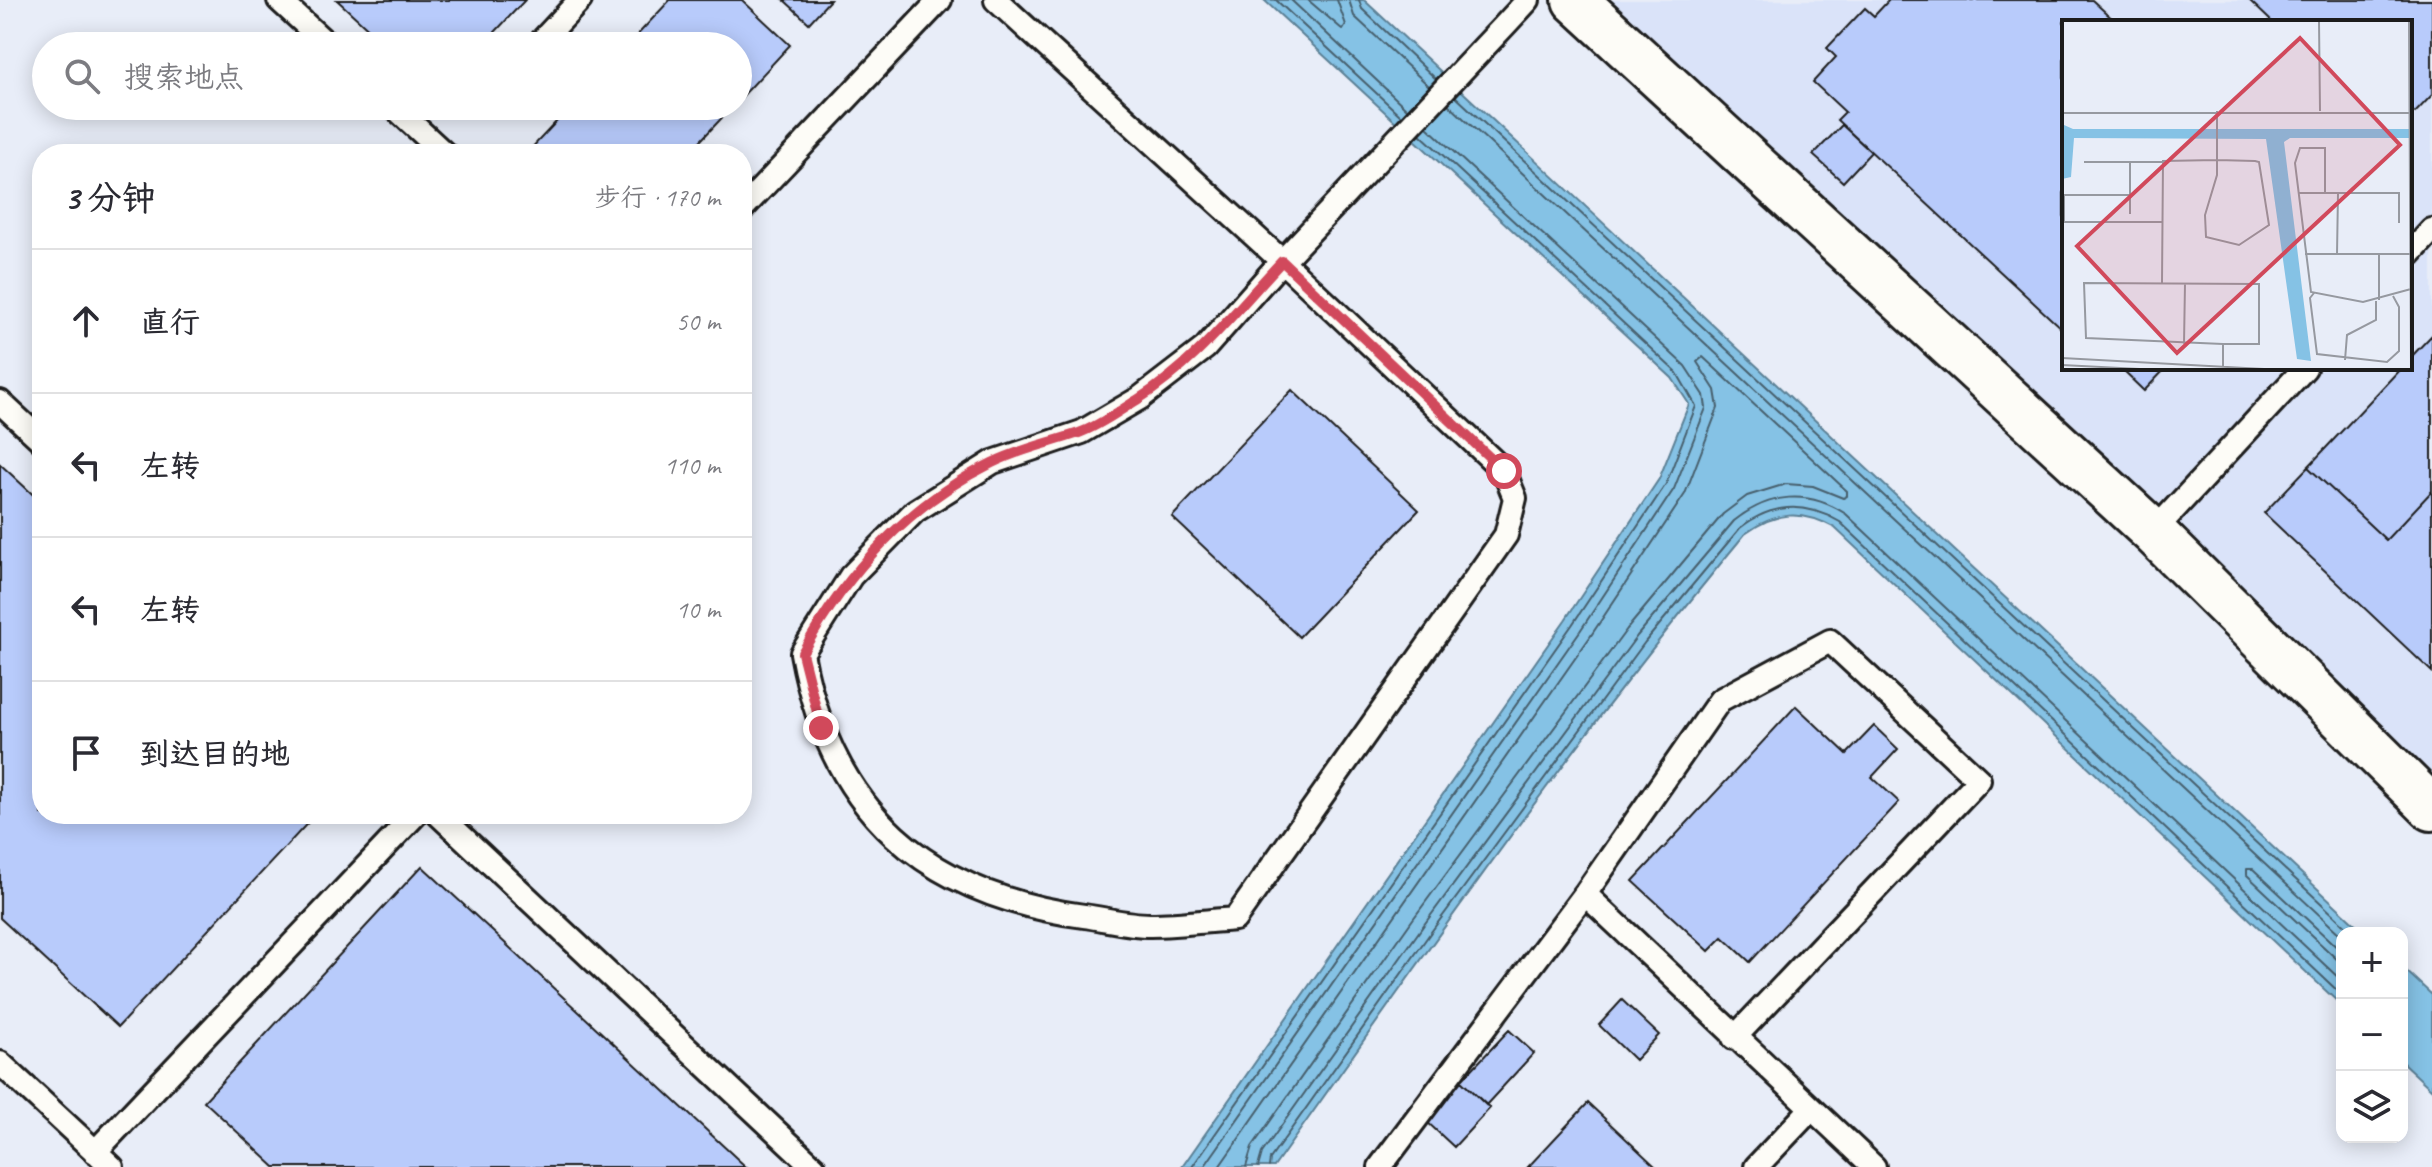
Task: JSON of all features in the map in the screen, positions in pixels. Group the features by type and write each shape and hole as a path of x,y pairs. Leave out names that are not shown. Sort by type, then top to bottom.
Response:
{"street":[{"path":"1575,0 2153,532 2432,808"}],"lane":[{"path":"279,0 314,32"},
{"path":"550,32 580,0"},
{"path":"752,198 940,0"},
{"path":"996,0 1282,261 1504,471 1515,498 1506,535 1235,919 1149,925 1067,914 999,899 949,876 883,825 858,796 821,728 802,653 851,576 915,511 993,462 1082,432 1140,398 1205,348 1282,261 1528,0"},
{"path":"408,120 434,144"},
{"path":"2412,252 2432,230"},
{"path":"2153,532 2303,370"},
{"path":"0,402 32,432"},
{"path":"1380,1167 1585,894 1720,700 1830,641 1979,780 1734,1038"},
{"path":"0,1063 104,1159 407,824"},
{"path":"449,824 814,1167"},
{"path":"1585,894 1874,1167"},
{"path":"1756,1167 1811,1109"}],"shaded area":[{"path":"1607,0 2432,0 2432,781"}],"water":[{"path":"1264,0 1364,0 2359,927 2336,927 2336,1000 1835,528 1812,518 1778,517 1745,534 1622,688 1562,766 1274,1167 1182,1167 1565,620 1659,479 1689,404 1672,378"},
{"path":"2408,973 2432,995 2432,1090 2408,1068"}],"building":[{"path":"337,0 525,0 495,32 372,32"},
{"path":"670,0 742,0 790,45 752,86 752,32 640,32"},
{"path":"784,0 830,0 809,23"},
{"path":"1889,0 2092,0 2114,20 2062,20 2062,329 1837,120 1845,112 1813,82 1836,57 1827,48 1865,8 1874,16"},
{"path":"2249,0 2432,0 2432,95 2415,113 2412,111 2412,20 2270,20"},
{"path":"558,120 720,120 697,144 535,144"},
{"path":"1842,125 1871,152 1843,182 1813,155"},
{"path":"2432,335 2432,491 2386,540 2308,467 2399,370 2412,370 2412,356"},
{"path":"2122,370 2164,370 2144,391"},
{"path":"1292,390 1419,510 1299,637 1172,517"},
{"path":"0,464 32,494 32,824 307,824 118,1027 0,918"},
{"path":"2308,467 2386,540 2432,491 2432,672 2264,513"},
{"path":"1796,706 1847,754 1874,726 1898,749 1872,777 1899,802 1750,962 1723,937 1709,951 1633,881"},
{"path":"422,866 746,1167 275,1167 204,1101"},
{"path":"1622,1000 1659,1035 1635,1060 1599,1025"},
{"path":"1509,1030 1534,1053 1486,1105 1461,1081"},
{"path":"1461,1081 1490,1108 1454,1147 1425,1120"},
{"path":"1588,1103 1656,1167 1528,1167"}],"route":[{"path":"821,728 809,691 802,653 824,613 881,542 915,511 993,462 1037,444 1082,432 1140,398 1205,348 1282,261 1504,471"}]}
